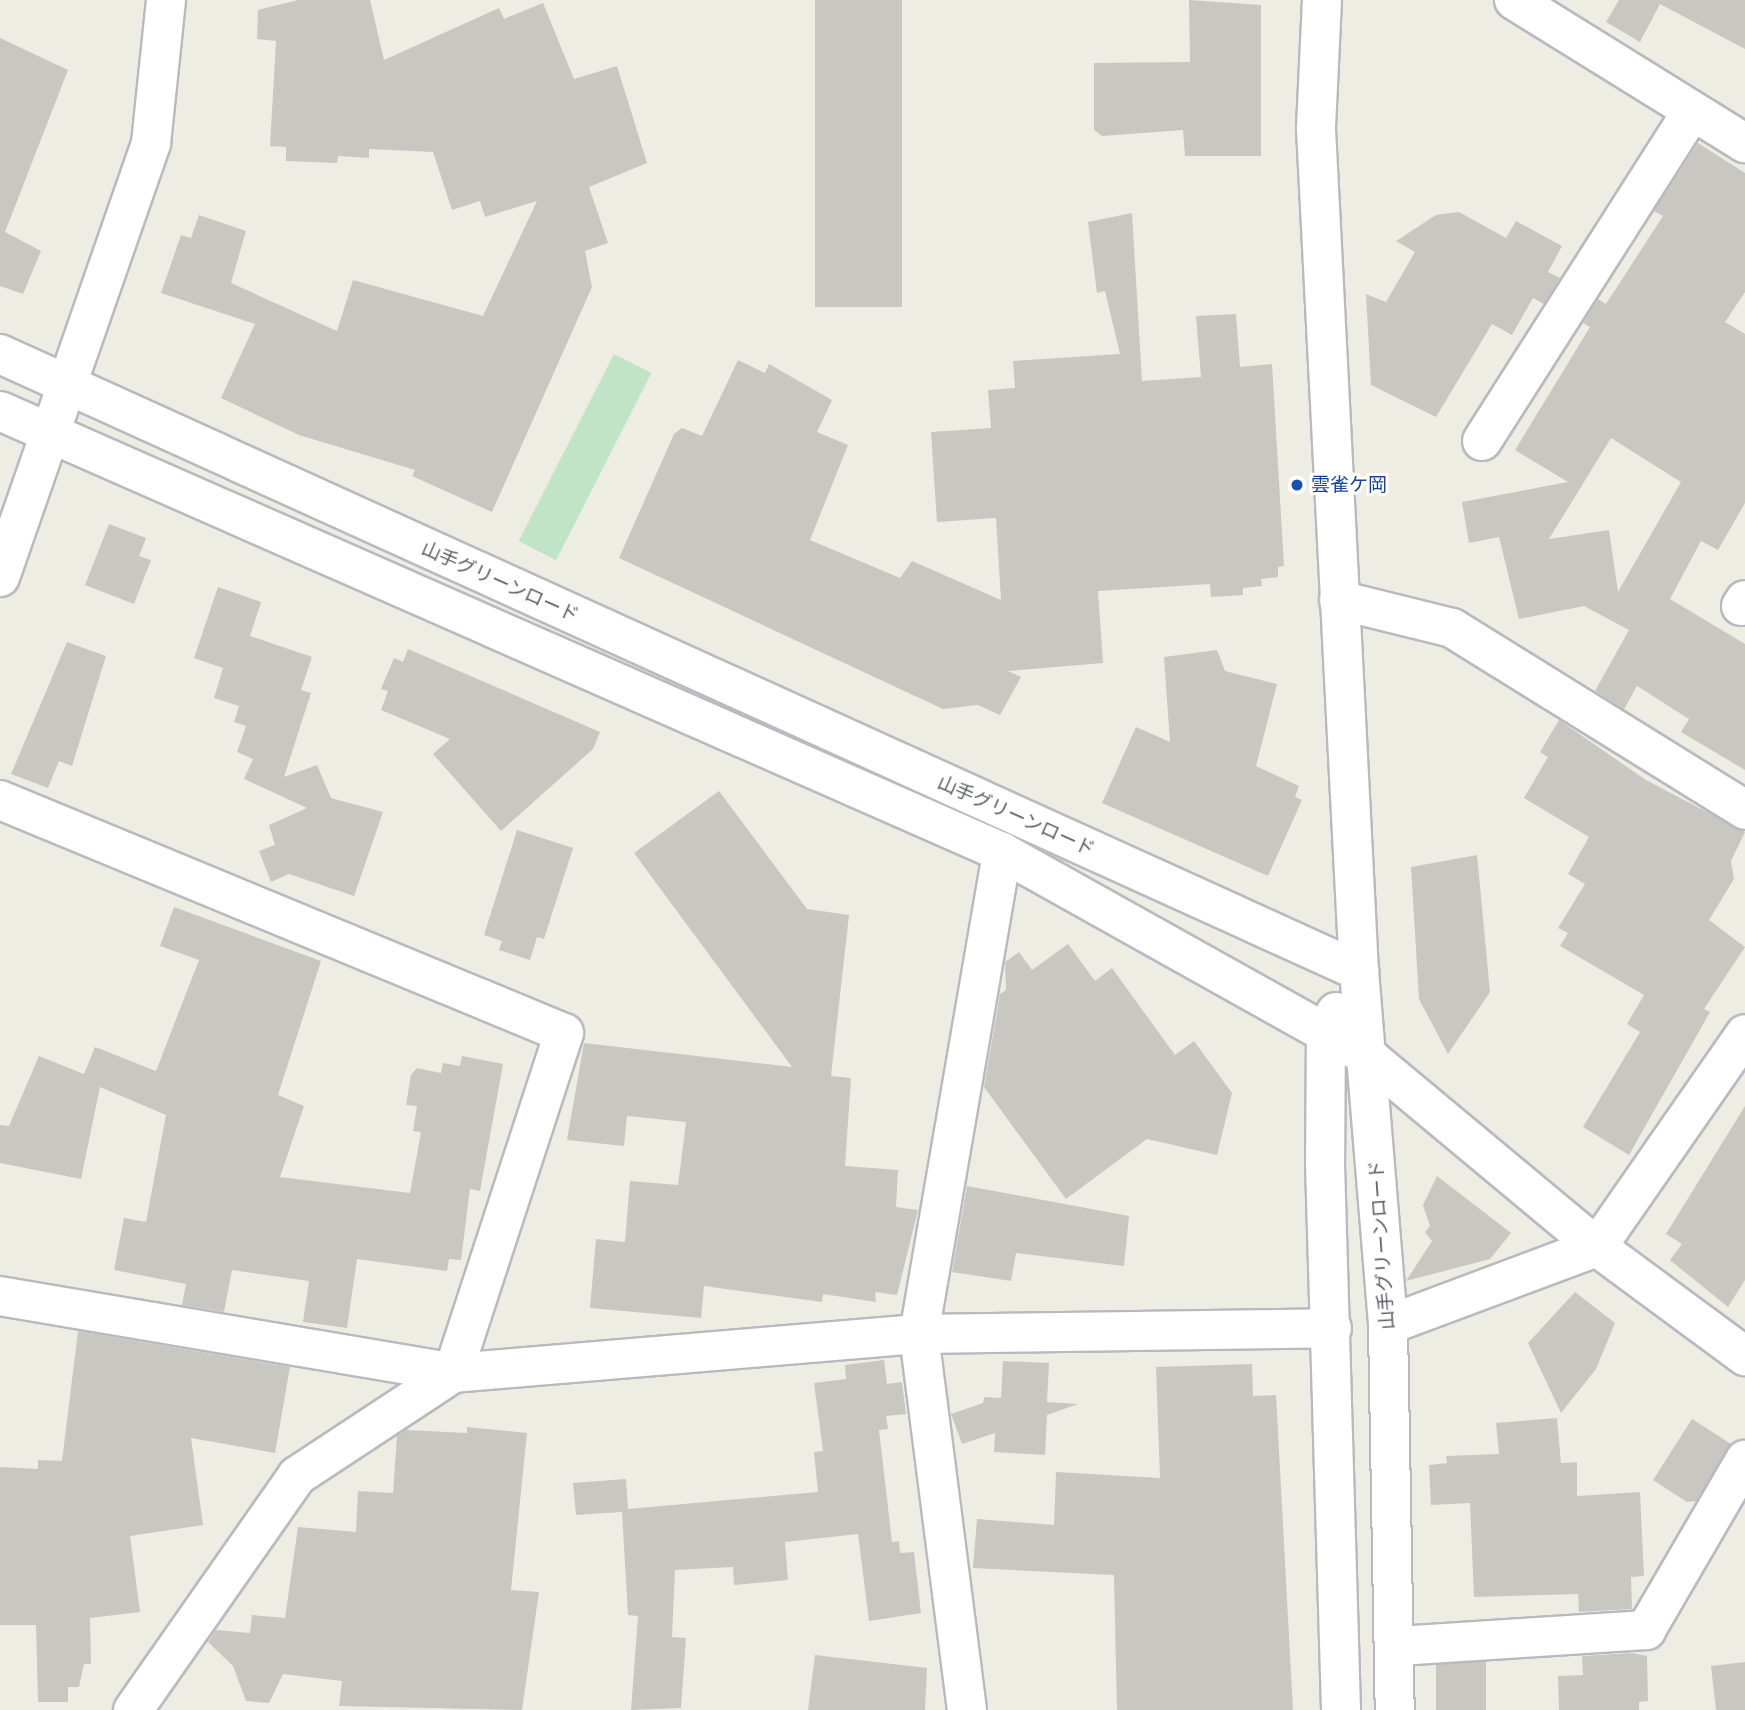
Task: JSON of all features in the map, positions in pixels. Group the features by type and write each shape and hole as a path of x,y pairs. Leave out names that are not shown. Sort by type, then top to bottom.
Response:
{"street":[{"path":"0,576 63,383 150,143 166,0"},
{"path":"1322,0 1316,129 1359,971 1326,1030 1341,1710"},
{"path":"1514,0 1745,143"},
{"path":"1482,441 1692,111"},
{"name":"山手グリーンロード","path":"0,354 1359,971 1370,1058 1388,1325 1398,1646 1395,1710"},
{"name":"山手グリーンロード","path":"0,411 1002,852 1326,1030 1370,1058 1597,1247 1743,1352"},
{"path":"1339,600 1452,628 1745,810"},
{"path":"0,800 564,1033 453,1373 297,1476 133,1710"},
{"path":"967,1710 919,1334 1002,852"},
{"path":"1388,1325 1597,1247 1745,1034"},
{"path":"0,1296 453,1373 919,1334 1332,1328"},
{"path":"1398,1646 1646,1630 1745,1460"}],"green space":[{"path":"614,354 651,373 556,560 519,541"}],"building":[{"path":"298,0 370,0 384,60 499,8 504,19 543,3 574,79 617,66 647,163 589,187 608,243 585,251 592,287 492,512 412,476 415,470 299,435 221,398 255,324 161,293 181,235 191,238 199,215 246,231 231,283 337,331 353,280 483,316 537,201 485,217 480,201 452,210 433,152 369,149 369,158 338,156 337,163 286,161 286,147 270,146 276,41 257,39 258,10"},
{"path":"815,0 902,0 902,307 815,307"},
{"path":"1189,0 1261,5 1261,156 1185,156 1183,130 1102,136 1094,130 1094,63 1190,62"},
{"path":"1619,0 1745,0 1745,49 1660,4 1640,42 1606,22"},
{"path":"0,38 68,70 5,232 41,251 23,294 0,286"},
{"path":"1698,143 1745,173 1745,292 1725,322 1745,334 1745,503 1718,550 1701,541 1670,599 1745,644 1745,770 1681,732 1689,719 1637,686 1624,709 1595,691 1629,630 1584,606 1519,619 1499,537 1469,543 1462,502 1568,482 1515,450 1590,327 1583,323 1598,299 1606,304 1663,216 1654,211","holes":["1611,438 1681,482 1618,592 1609,530 1549,539"]},
{"path":"1459,212 1506,238 1516,221 1562,246 1548,272 1560,278 1544,304 1533,298 1512,335 1492,324 1436,417 1371,385 1366,294 1386,302 1415,252 1396,241 1436,215"},
{"path":"1132,213 1142,381 1201,377 1196,316 1236,314 1240,367 1272,364 1284,566 1278,567 1278,577 1261,579 1262,586 1243,588 1243,595 1211,597 1210,584 1098,591 1103,663 1008,671 1021,677 1000,715 978,705 943,709 619,558 674,434 682,428 702,436 738,360 765,373 769,364 832,400 817,432 848,445 810,540 900,578 912,561 1001,600 996,518 937,522 931,432 991,428 988,390 1015,388 1013,361 1120,354 1105,291 1097,293 1088,222"},
{"path":"109,524 146,538 139,556 151,560 134,604 85,585"},
{"path":"218,587 261,602 250,636 312,657 301,690 311,693 284,777 317,765 331,798 383,812 354,896 289,874 271,882 259,851 275,845 269,825 307,808 244,779 253,759 237,752 246,726 234,722 239,706 214,698 223,668 194,658"},
{"path":"67,642 106,656 72,766 59,761 48,788 11,774"},
{"path":"408,649 600,732 593,749 501,831 433,754 450,739 381,710 388,691 381,689 394,658 403,662"},
{"path":"1217,650 1225,671 1277,684 1256,766 1299,786 1295,797 1302,800 1268,876 1102,803 1136,727 1170,742 1164,657"},
{"path":"1559,720 1646,780 1745,832 1731,861 1734,879 1709,920 1745,947 1704,1009 1710,1012 1629,1155 1583,1127 1640,1032 1627,1024 1644,995 1560,946 1568,933 1558,928 1585,884 1568,874 1589,837 1524,798 1548,757 1540,752"},
{"path":"719,791 807,909 849,915 831,1076 851,1078 845,1166 898,1170 896,1207 918,1210 897,1295 875,1292 876,1302 823,1294 822,1302 704,1286 701,1318 590,1308 596,1239 625,1242 630,1181 678,1185 686,1122 627,1116 624,1146 567,1140 584,1043 792,1067 634,853"},
{"path":"517,830 573,848 544,939 537,937 530,960 499,950 502,941 484,935"},
{"path":"1477,855 1490,992 1448,1054 1419,999 1411,867"},
{"path":"174,907 321,961 278,1095 304,1106 280,1177 410,1193 421,1132 413,1131 417,1106 406,1105 411,1075 417,1068 441,1073 443,1063 460,1066 462,1056 503,1064 480,1191 470,1189 461,1260 449,1259 447,1271 357,1259 347,1328 303,1322 309,1281 232,1270 224,1312 182,1305 186,1284 114,1270 124,1218 146,1222 166,1115 100,1087 81,1179 0,1163 0,1125 9,1126 39,1056 84,1074 95,1047 156,1071 199,960 160,946"},
{"path":"1068,944 1095,981 1112,968 1175,1055 1194,1041 1232,1093 1217,1155 1147,1139 1066,1199 984,1087 1000,994 1006,990 1005,962 1019,952 1032,970"},
{"path":"1745,1106 1745,1280 1728,1307 1670,1260 1682,1244 1666,1234"},
{"path":"1437,1176 1511,1233 1490,1259 1406,1281 1432,1241 1425,1232 1430,1226 1423,1205"},
{"path":"967,1186 1129,1216 1124,1266 1016,1253 1011,1281 952,1272"},
{"path":"1575,1292 1615,1323 1596,1369 1561,1413 1528,1343"},
{"path":"78,1331 290,1367 275,1453 191,1438 203,1525 130,1536 140,1612 90,1618 91,1664 84,1664 79,1687 68,1687 68,1702 38,1702 36,1625 0,1625 0,1467 38,1469 38,1460 62,1461"},
{"path":"884,1360 887,1384 902,1382 906,1414 886,1416 888,1429 879,1430 892,1542 899,1541 900,1553 914,1552 921,1613 869,1621 858,1534 785,1542 788,1580 734,1585 733,1567 675,1570 672,1637 686,1638 681,1708 631,1710 638,1616 628,1615 622,1512 576,1515 573,1483 626,1479 628,1509 818,1492 814,1452 823,1451 814,1383 846,1379 845,1365"},
{"path":"1003,1361 1049,1363 1047,1402 1078,1404 1047,1415 1045,1455 994,1452 995,1433 962,1444 951,1414 983,1403 984,1397 1001,1398"},
{"path":"1252,1364 1253,1396 1276,1395 1293,1710 1117,1710 1114,1575 973,1568 977,1519 1054,1525 1056,1472 1160,1478 1156,1367"},
{"path":"1557,1418 1561,1463 1577,1462 1577,1496 1640,1492 1644,1576 1631,1577 1632,1609 1579,1612 1578,1594 1474,1597 1470,1503 1431,1505 1429,1465 1447,1463 1446,1456 1499,1454 1496,1423"},
{"path":"1692,1419 1731,1444 1696,1501 1687,1502 1653,1480"},
{"path":"467,1427 527,1433 511,1590 539,1592 522,1710 339,1706 342,1681 283,1674 269,1703 246,1701 233,1666 208,1642 216,1630 250,1633 252,1615 285,1618 298,1527 356,1532 358,1491 393,1493 397,1436 406,1430 467,1433"},
{"path":"1633,1653 1647,1656 1648,1701 1639,1702 1639,1710 1559,1710 1558,1676 1583,1675 1582,1656"},
{"path":"815,1655 927,1668 925,1710 808,1710"},
{"path":"1436,1662 1486,1662 1486,1710 1436,1710"},
{"path":"1745,1662 1745,1710 1716,1710 1711,1666"}],"place":[{"name":"雲雀ケ岡","path":"1297,485"}]}
